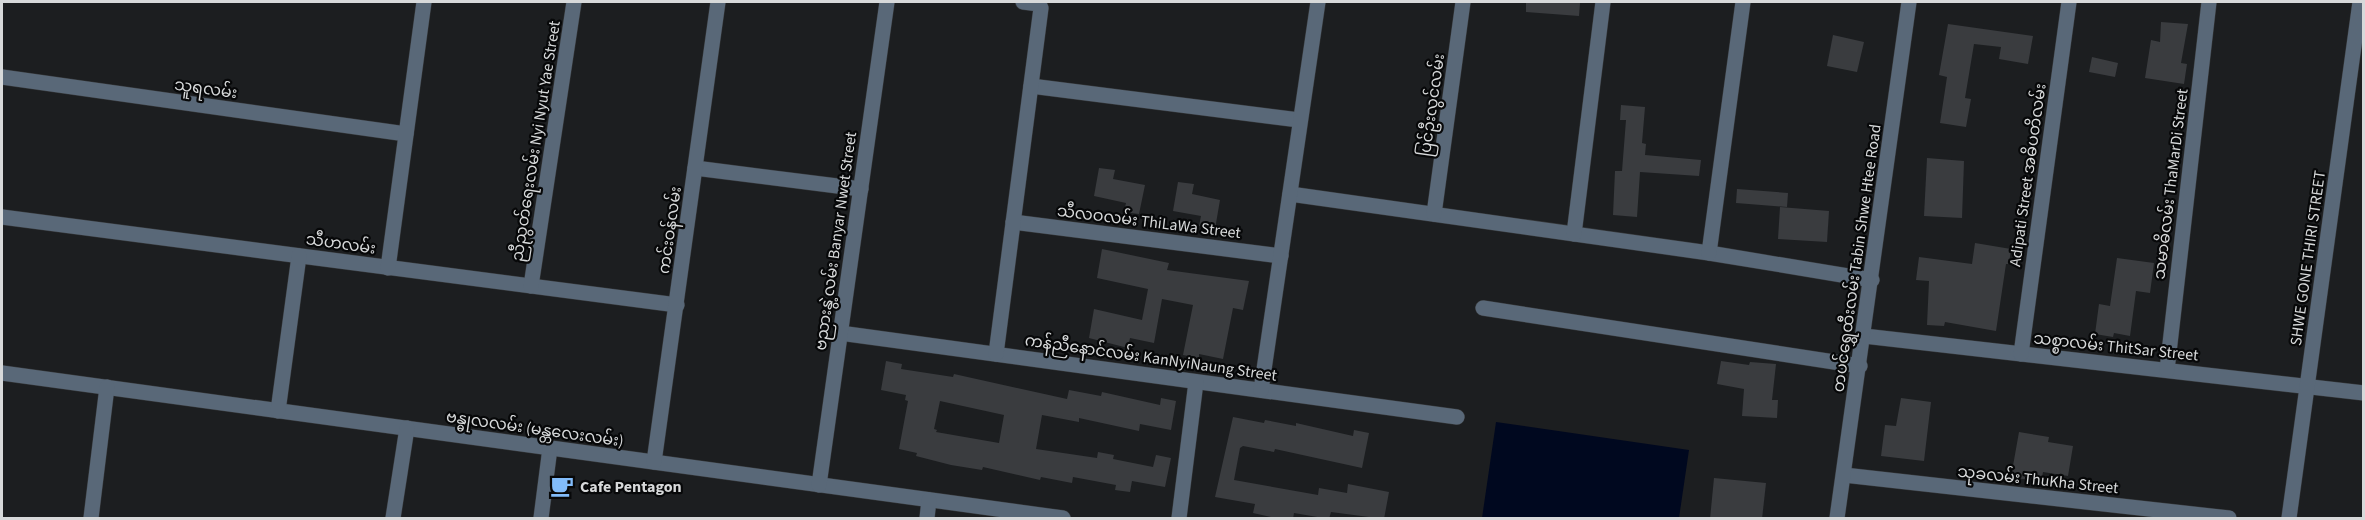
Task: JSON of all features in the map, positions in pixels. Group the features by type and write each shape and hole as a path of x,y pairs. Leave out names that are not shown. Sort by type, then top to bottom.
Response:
{"street":[{"path":"388,267 424,2"},
{"name":"ညီညွတ်ရေးလမ်း Nyi Nyut Yae Street","path":"531,286 574,2"},
{"name":"ကင်းဝန်လမ်း","path":"654,462 717,2"},
{"name":"ဗညားနွဲ့လမ်း Banyar Nwet Street","path":"819,485 887,2"},
{"path":"996,354 1041,8 1039,4 1023,2"},
{"path":"1261,390 1318,2"},
{"name":"ပြင်ဦးလွင်လမ်း","path":"1434,214 1463,2"},
{"path":"1574,234 1603,2"},
{"path":"1709,253 1743,2"},
{"name":"တပင်ရွှေထီးလမ်း Tabin Shwe Htee Road","path":"1837,519 1909,2"},
{"name":"Adipati Street အဓိပတိလမ်း","path":"2021,354 2069,2"},
{"name":"သမာဓိလမ်း ThaMarDi Street","path":"2167,370 2209,2"},
{"name":"SHWE GONE THIRI STREET","path":"2289,519 2360,2"},
{"name":"သူရလမ်း","path":"2,77 406,134"},
{"path":"1031,86 1299,120"},
{"path":"695,168 861,189"},
{"path":"1290,194 1709,253 1872,280"},
{"name":"သီဟလမ်း","path":"2,217 677,305"},
{"name":"သီလဝလမ်း ThiLaWa Street","path":"1013,222 1281,256"},
{"path":"278,411 299,256"},
{"path":"1483,308 1860,366"},
{"name":"ကန်ညီနောင်လမ်း KanNyiNaung Street","path":"840,333 1457,417"},
{"name":"သစ္စာလမ်း ThitSar Street","path":"1864,336 2364,393"},
{"name":"ဗန္ဓုလလမ်း (မန္တလေးလမ်း)","path":"2,373 1063,519"},
{"path":"1179,519 1196,381"},
{"path":"91,519 107,387"},
{"path":"393,519 407,428"},
{"path":"541,519 550,448"},
{"name":"သုခလမ်း ThuKha Street","path":"1844,475 2229,519"},
{"path":"927,519 929,500"}],"water":[{"path":"1496,422 1689,450 1679,518 1482,518"}],"building":[{"path":"1526,2 1580,3 1579,16 1526,12"},
{"path":"2161,22 2188,24 2181,63 2187,64 2184,84 2145,78 2151,40 2160,42"},
{"path":"1948,24 2033,36 2028,64 1999,59 2001,47 1974,44 1965,98 1971,99 1966,127 1940,123 1947,77 1939,75"},
{"path":"1833,35 1864,42 1857,72 1827,66"},
{"path":"2092,57 2118,63 2115,77 2089,72"},
{"path":"1621,105 1645,107 1642,143 1646,144 1645,155 1701,160 1699,176 1640,172 1637,217 1613,215 1615,171 1622,171 1626,120 1620,120"},
{"path":"1927,158 1964,161 1962,218 1924,216"},
{"path":"1099,168 1115,170 1113,179 1145,185 1139,214 1124,212 1126,203 1094,196"},
{"path":"1178,182 1194,184 1192,194 1220,200 1215,229 1199,226 1201,216 1173,211"},
{"path":"1737,189 1788,193 1787,207 1736,203"},
{"path":"1780,207 1829,211 1827,242 1778,239"},
{"path":"1975,243 2011,249 2009,264 2006,264 1996,331 1945,322 1944,326 1927,325 1929,281 1916,280 1919,257 1972,264"},
{"path":"1102,249 1169,263 1167,270 1249,281 1243,310 1233,308 1223,359 1199,354 1199,358 1183,355 1193,305 1162,299 1154,343 1130,338 1128,348 1089,338 1094,309 1142,320 1148,289 1097,278"},
{"path":"2117,258 2154,263 2150,293 2136,291 2130,336 2114,333 2113,337 2095,334 2099,304 2110,306"},
{"path":"886,361 902,364 901,369 953,377 954,374 1067,399 1069,390 1101,396 1102,392 1160,405 1161,398 1176,401 1171,430 1140,424 1139,431 1079,418 1079,422 1042,415 1036,449 1097,458 1098,452 1114,455 1113,459 1153,467 1156,455 1171,458 1165,487 1132,481 1130,492 1115,490 1116,485 1073,477 1072,483 1041,477 1040,480 983,467 982,470 951,465 916,456 917,453 899,449 908,401 905,400 906,395 881,390","holes":["940,401 1004,415 999,443 936,432 937,430 934,429"]},
{"path":"1721,361 1749,365 1750,362 1776,364 1772,400 1778,400 1777,418 1742,416 1744,389 1717,384"},
{"path":"1901,398 1931,402 1924,461 1881,456 1885,425 1896,426"},
{"path":"1233,417 1264,423 1265,420 1296,426 1296,423 1353,436 1354,430 1369,433 1362,468 1275,449 1274,452 1243,446 1240,448 1234,480 1318,495 1319,488 1347,493 1348,484 1389,492 1384,519 1331,512 1329,519 1294,513 1293,519 1280,519 1253,513 1255,504 1215,497"},
{"path":"2019,432 2049,437 2048,442 2073,446 2068,476 2043,472 2041,482 2011,477"},
{"path":"1714,478 1766,483 1762,519 1710,519"}],"place":[{"name":"Cafe Pentagon","path":"562,486"}]}
